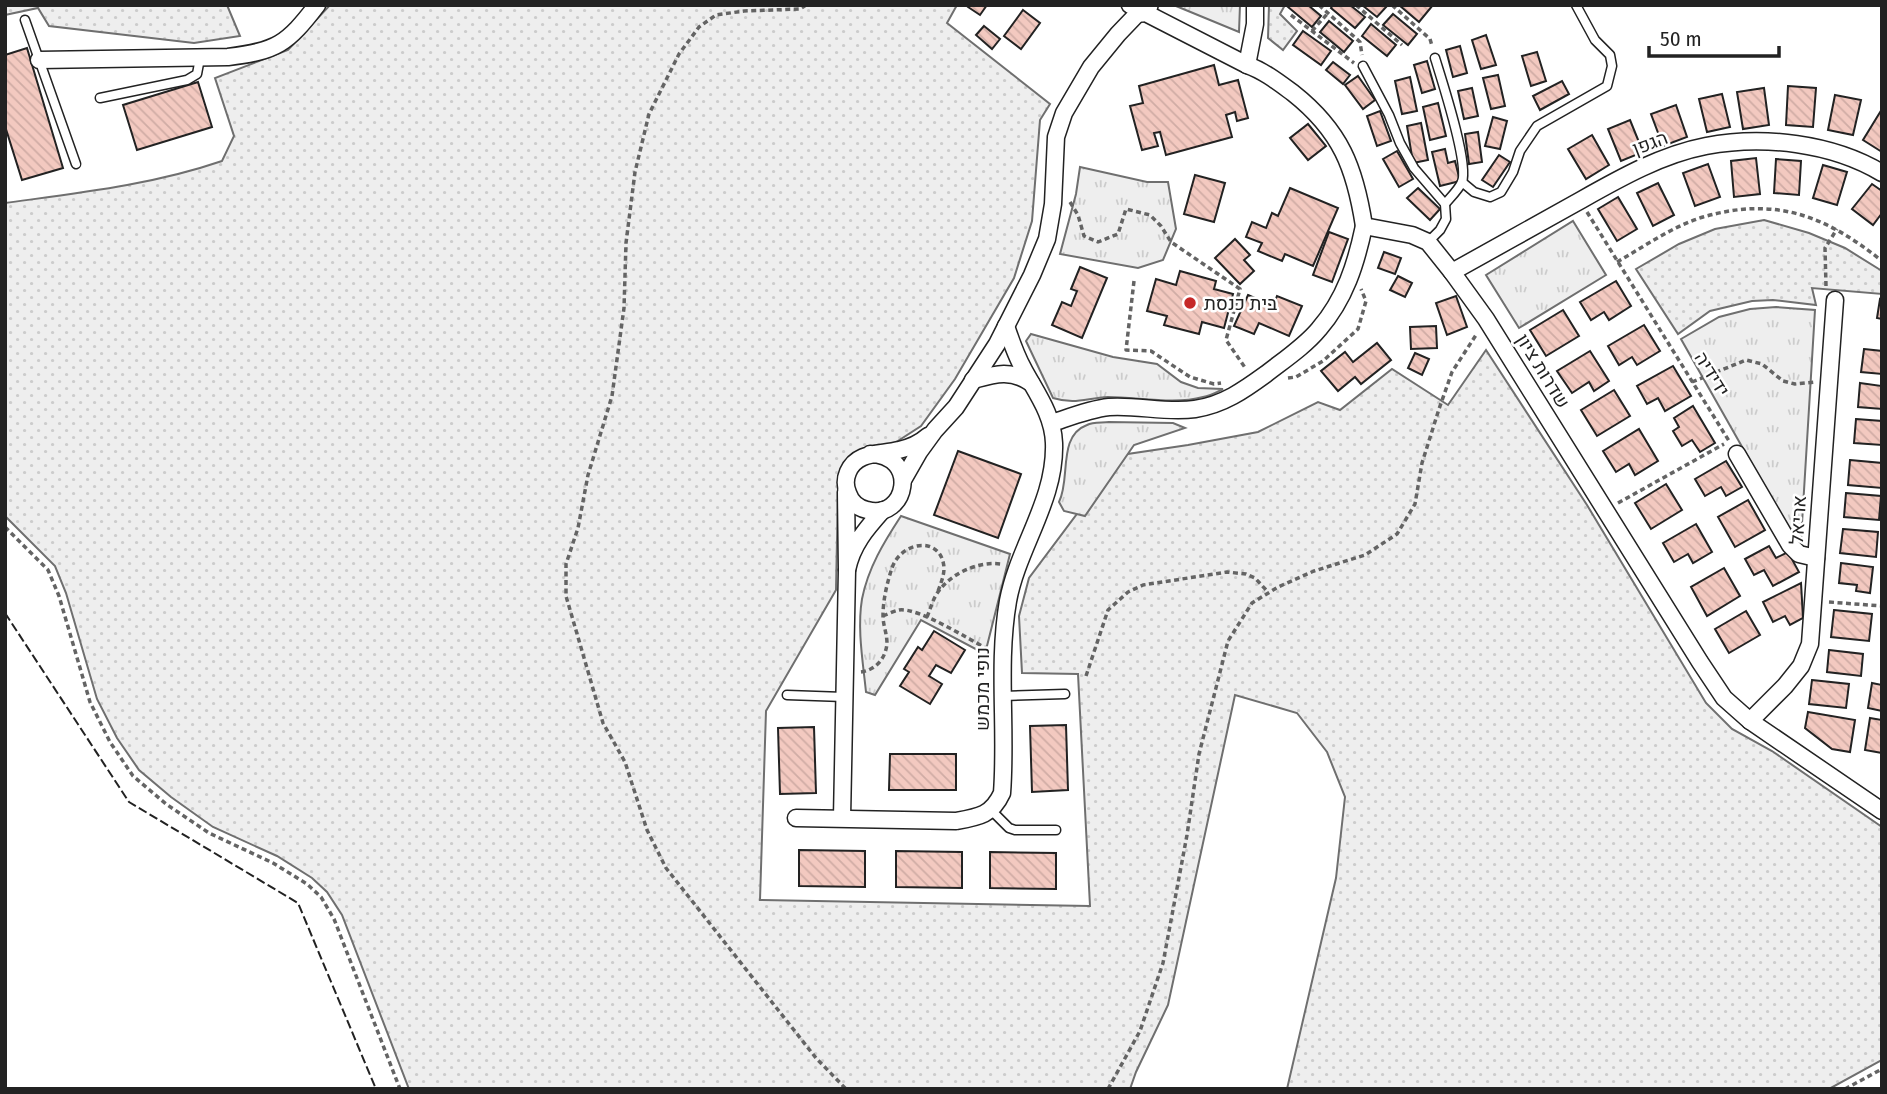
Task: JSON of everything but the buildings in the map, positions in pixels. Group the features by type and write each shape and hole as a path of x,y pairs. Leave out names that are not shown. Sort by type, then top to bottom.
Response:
{"street":[{"path":"39,60 200,58 252,54 273,48 288,39 317,5"},
{"path":"1247,65 1255,24 1255,5"},
{"path":"903,480 919,452 956,407 997,344 1032,275 1047,239 1053,204 1056,137 1063,113 1091,67 1139,7 1261,70 1306,103 1328,125 1347,160 1359,192 1364,226 1353,271 1318,331 1295,352 1229,399 1211,406 1175,411 1110,407 1052,423"},
{"name":"הגפן","path":"1452,272 1623,177 1664,159 1705,146 1750,142 1793,143 1862,162 1882,173"},
{"path":"1364,226 1428,242"},
{"name":"שדרות ציון","path":"1428,242 1486,319 1724,698 1750,721 1881,809"},
{"name":"אריאל","path":"1750,721 1801,666 1810,644 1835,300"},
{"name":"נופי מכמש","path":"990,809 996,806 1002,793 1004,622 1016,571 1051,482 1054,443 1052,423 1012,344 1006,326"},
{"path":"973,380 1007,374 1020,376 1031,383"},
{"path":"842,818 847,570 845,480 853,463 861,457 900,450 920,442 935,430"},
{"path":"1733,448 1790,545 1799,554 1816,558"},
{"path":"846,489 856,505 874,511 891,506 898,499 902,490 901,471 888,458 870,454"},
{"path":"847,570 849,558 858,539 883,510"},
{"path":"796,818 956,821 972,818 990,809"}],"lane":[{"path":"1462,182 1474,192 1490,197 1501,192 1513,172 1520,151 1538,126 1606,86 1612,66 1610,55 1595,40 1576,5"},
{"path":"25,20 76,164"},
{"path":"100,98 187,80 197,74 200,58"},
{"path":"1435,58 1454,125 1462,166 1462,182 1445,204"},
{"path":"1363,66 1413,168 1445,204 1446,219 1428,242"},
{"path":"1003,696 1065,694"},
{"path":"787,695 844,697"},
{"path":"990,809 1009,828 1015,830 1056,830"}],"path":[{"path":"806,5 800,9 716,15 699,27 679,54 649,114 635,172 626,243 624,308 612,396 588,475 578,527 566,564 566,596 603,723 625,762 647,830 666,868 816,1058 846,1089"},
{"path":"1291,15 1351,62 1363,66 1360,42 1319,5"},
{"path":"1312,31 1329,5"},
{"path":"1356,5 1402,46"},
{"path":"1392,5 1430,39 1435,58"},
{"path":"1054,172 1078,215 1084,236 1098,242 1118,234 1126,209 1150,215 1171,242 1240,289 1226,340 1255,382"},
{"name":"ידידיה","path":"1580,201 1733,448"},
{"path":"1617,262 1702,217 1763,208 1790,211 1819,220 1863,245 1882,261"},
{"path":"1835,300 1825,286 1825,248 1837,229"},
{"path":"1134,281 1126,350 1151,351 1190,377 1214,384 1296,377 1323,361 1358,329 1366,301 1353,271"},
{"path":"1108,1089 1140,1031 1163,963 1199,754 1228,641 1252,603 1314,571 1365,555 1397,534 1415,504 1422,463 1452,372 1486,319"},
{"path":"1692,382 1746,359 1762,364 1783,381 1795,384 1829,384"},
{"path":"1605,510 1733,448"},
{"path":"5,527 48,570 59,596 90,702 110,742 133,776 166,804 209,833 273,863 307,884 321,897 334,919 400,1089"},
{"path":"845,673 865,672 883,659 887,643 883,616 887,583 894,562 905,549 919,545 930,547 939,554 944,565 943,577 927,617"},
{"path":"937,594 969,567 987,563 1000,564 1016,571"},
{"path":"1086,676 1108,610 1128,592 1143,584 1227,572 1255,578 1268,593"},
{"path":"1813,601 1882,606"},
{"path":"883,616 905,610 927,617 988,649 1003,650"},
{"path":"1845,1089 1882,1069"}],"green space":[{"path":"5,5 227,5 240,36 194,43 49,26 38,8 5,15"},
{"path":"330,5 957,5 947,23 1050,104 1040,120 1032,221 1014,278 955,379 921,426 890,446 872,447 854,453 844,473 838,490 836,590 766,711 760,900 1090,906 1078,674 1022,673 1019,616 1029,578 1121,455 1258,432 1318,402 1340,410 1392,369 1448,405 1486,350 1587,505 1706,703 1732,729 1772,751 1882,827 1882,1060 1829,1089 1287,1089 1336,878 1345,797 1327,752 1297,713 1235,695 1168,1005 1130,1089 409,1089 342,915 327,892 312,878 277,856 213,827 139,770 117,738 97,699 66,593 55,566 5,516 5,203 142,182 222,161 234,136 215,78 288,50"},
{"path":"1176,5 1240,5 1239,32 1176,6"},
{"path":"1269,5 1285,5 1280,14 1297,31 1283,50 1268,38"},
{"path":"1080,167 1147,182 1168,182 1176,229 1163,260 1138,268 1060,254 1076,194"},
{"path":"1764,220 1809,233 1845,248 1882,271 1882,294 1812,288 1816,305 1773,300 1752,301 1710,311 1678,334 1636,269 1679,244 1715,229"},
{"path":"1573,221 1606,275 1519,328 1486,275"},
{"path":"1776,307 1815,310 1801,540 1792,535 1681,339 1719,317 1750,309"},
{"path":"1031,334 1113,357 1157,364 1181,382 1198,388 1223,389 1206,396 1180,400 1108,397 1068,401 1053,398 1026,341"},
{"path":"1109,422 1173,423 1185,428 1134,445 1085,516 1064,511 1059,502 1072,438 1087,425"},
{"path":"901,516 1010,554 985,654 921,620 875,695 866,692 860,634 862,599 872,566"}],"fence":[{"path":"5,613 129,802 298,903 376,1089"}],"place":[{"name":"בית כנסת","path":"1190,303"}]}
